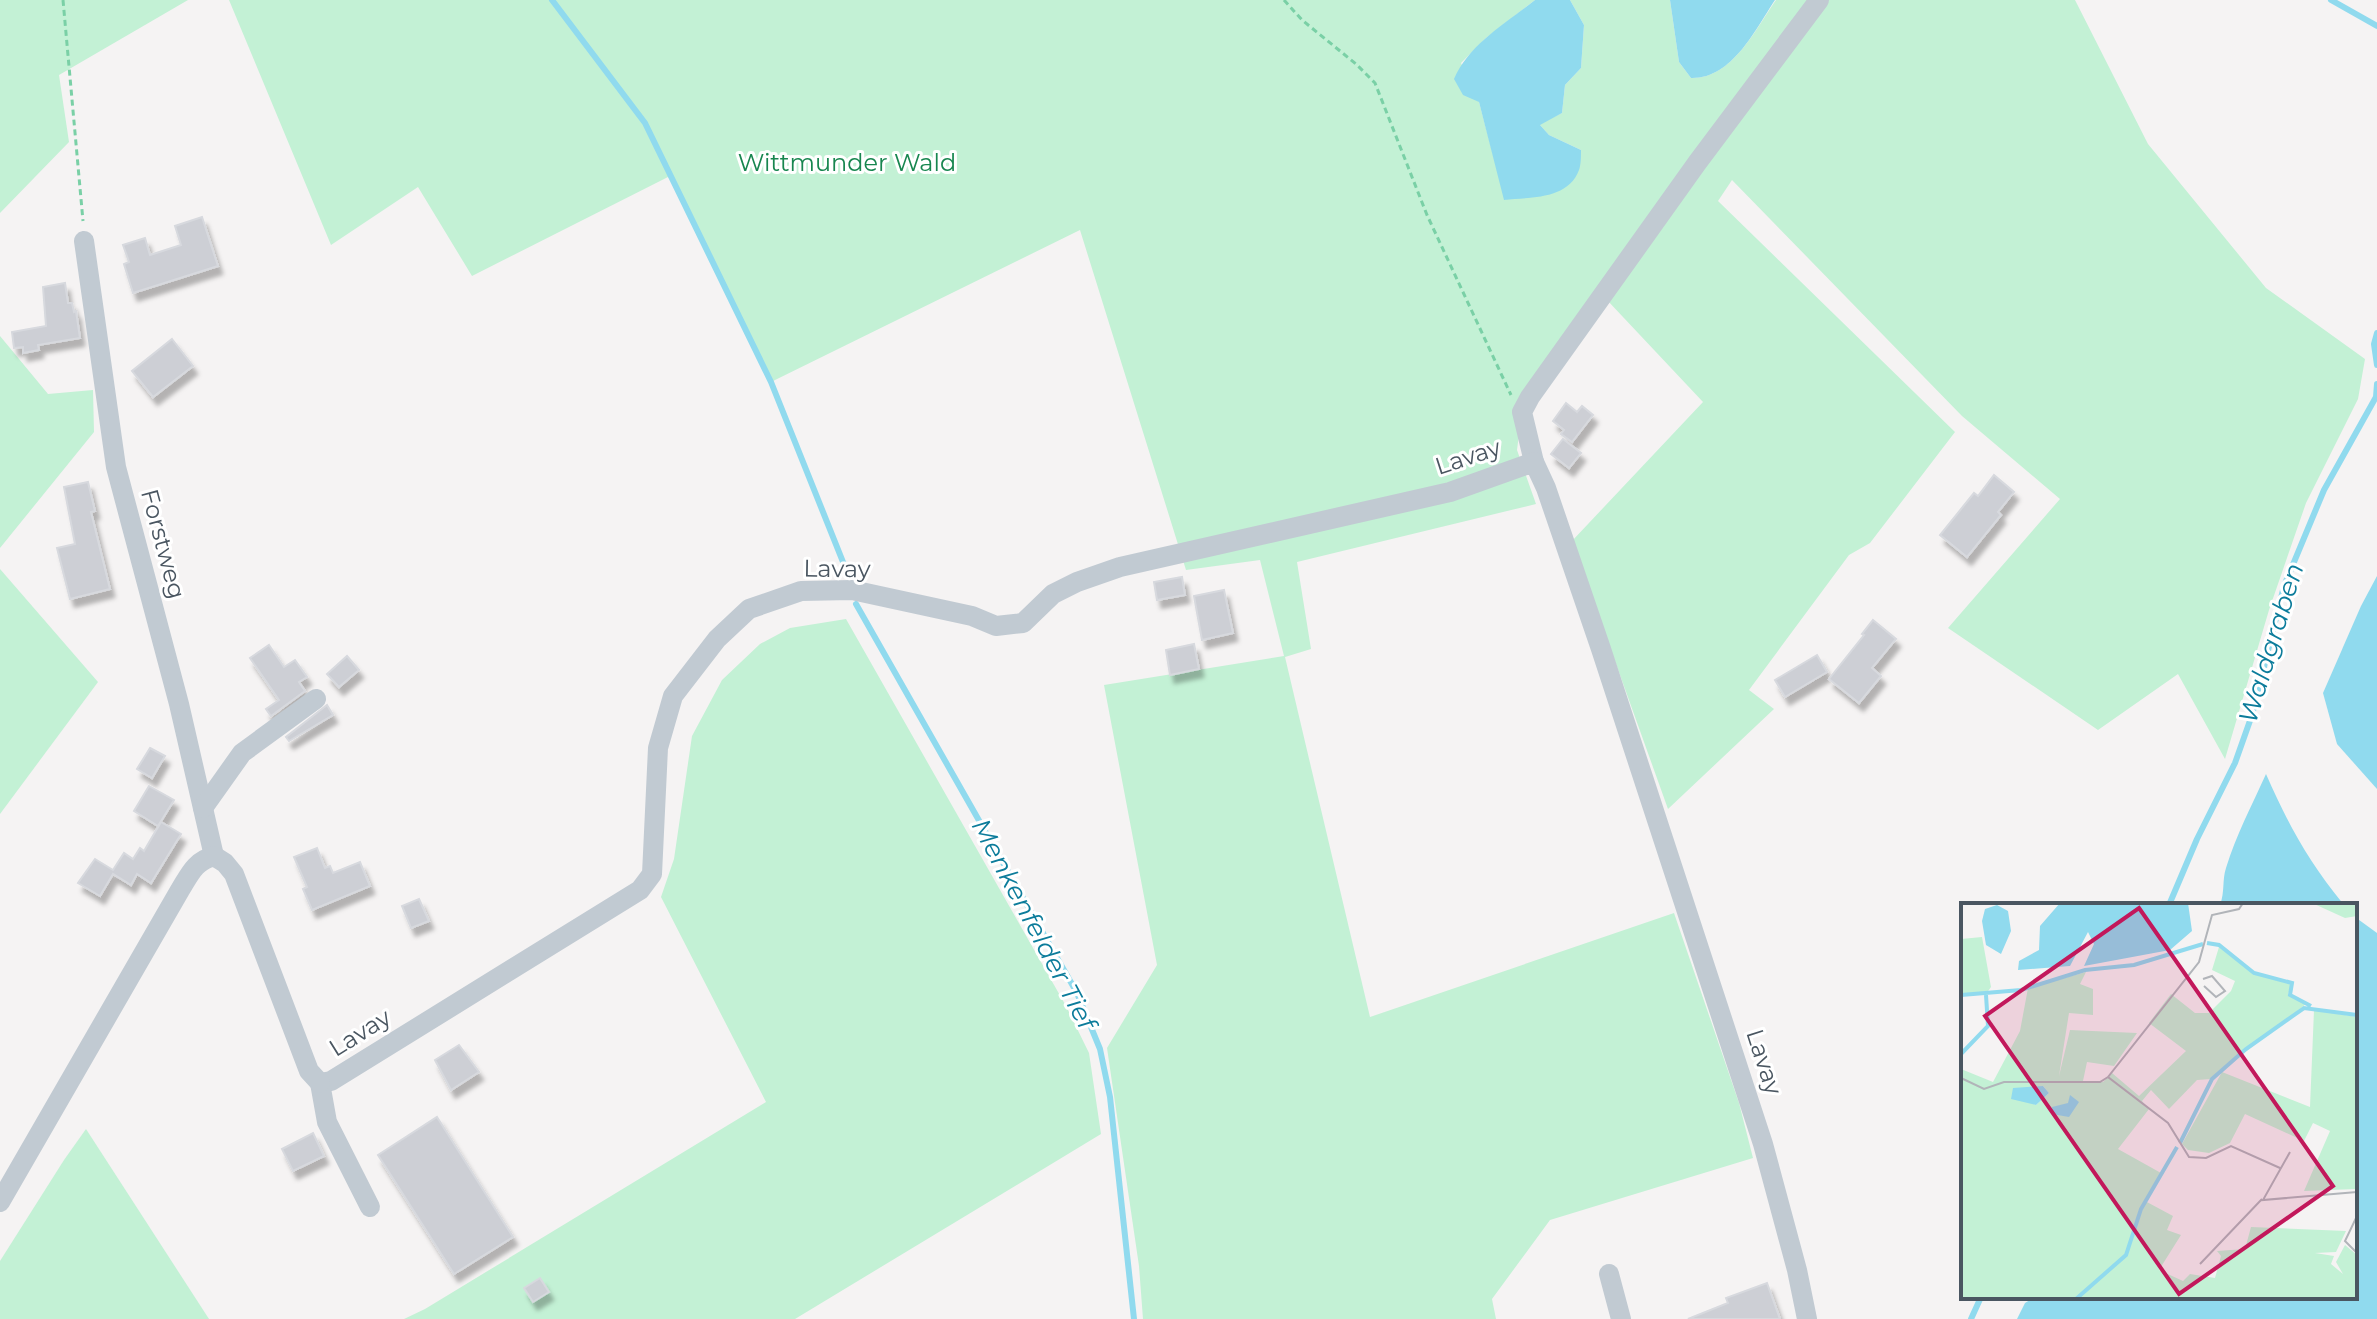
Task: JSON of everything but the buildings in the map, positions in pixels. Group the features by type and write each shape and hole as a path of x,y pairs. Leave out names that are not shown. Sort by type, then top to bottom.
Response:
{"street":[{"name":"Lavay","path":"1807,1319 1763,1144 1601,649 1546,488 1534,462 1522,412 1687,176 1819,0"},
{"name":"Forstweg","path":"84,241 116,467 179,704 214,856 234,874 309,1071 320,1083 327,1122 370,1207"},
{"name":"Lavay","path":"320,1083 331,1081 640,890 652,874 658,748 673,696 709,647 749,609 801,591 852,590 972,616 996,626 1023,623 1053,594 1120,567 1450,492 1534,462"},
{"path":"203,808 242,753 316,699"},
{"path":"0,1202 195,864 214,856"},
{"path":"1609,1274 1621,1319"}],"path":[{"path":"63,0 84,241"},
{"path":"1284,0 1302,20 1375,83 1427,215 1509,392 1522,412"}],"green space":[{"path":"0,0 188,0 59,75 69,142 0,213"},
{"name":"Wittmunder Wald","path":"229,0 1535,0 1486,38 1461,63 1479,102 1505,200 1581,150 1549,135 1539,124 1562,113 1565,85 1581,68 1584,25 1570,0 1670,0 1679,62 1691,78 1706,76 1730,62 1751,38 1776,0 2075,0 2148,144 2266,288 2365,359 2358,399 2306,503 2269,610 2225,759 2178,674 2098,730 1948,628 2060,499 1962,416 1732,180 1718,201 1955,432 1870,543 1849,555 1749,690 1774,709 1668,809 1572,541 1703,402 1607,300 1522,412 1517,450 1536,504 1297,562 1311,649 1285,657 1370,1017 1674,913 1739,1103 1753,1158 1550,1220 1492,1299 1496,1319 1143,1319 1139,1266 1107,1048 1157,965 1104,685 1284,656 1260,560 1186,570 1080,230 771,382 670,176 472,276 418,187 331,245"},
{"path":"0,336 48,394 93,390 94,432 0,548"},
{"path":"0,569 98,682 0,814"},
{"path":"846,619 1066,1006 1089,1053 1101,1134 795,1319 404,1319 766,1102 661,897 674,859 692,736 722,680 760,644 790,628"},
{"path":"86,1129 209,1319 0,1319 0,1261"}],"water":[{"path":"1535,0 1570,0 1584,25 1581,68 1565,85 1562,113 1540,125 1549,135 1581,150 1580,166 1574,180 1557,192 1504,200 1479,102 1463,95 1454,79 1479,45"},
{"path":"1670,0 1775,0 1741,51 1730,62 1706,76 1691,78 1679,62"},
{"path":"2377,576 2377,789 2337,744 2323,693"},
{"path":"2266,774 2300,842 2342,903 2220,903 2225,873 2244,820"},
{"path":"2357,918 2377,933 2377,1319 2017,1319 2025,1303 2032,1299 2357,1299"}],"waterway":[{"path":"552,0 645,123 771,382 849,577"},
{"path":"2331,0 2377,26"},
{"name":"Waldgraben","path":"2377,333 2374,344 2377,365"},
{"name":"Waldgraben","path":"2170,903 2235,763 2252,715 2284,586 2324,490 2376,397 2377,384"},
{"name":"Menkenfelder Tief","path":"856,604 1077,993 1100,1049 1110,1097 1134,1319"},
{"name":"Waldgraben","path":"1971,1319 1980,1299"}]}
